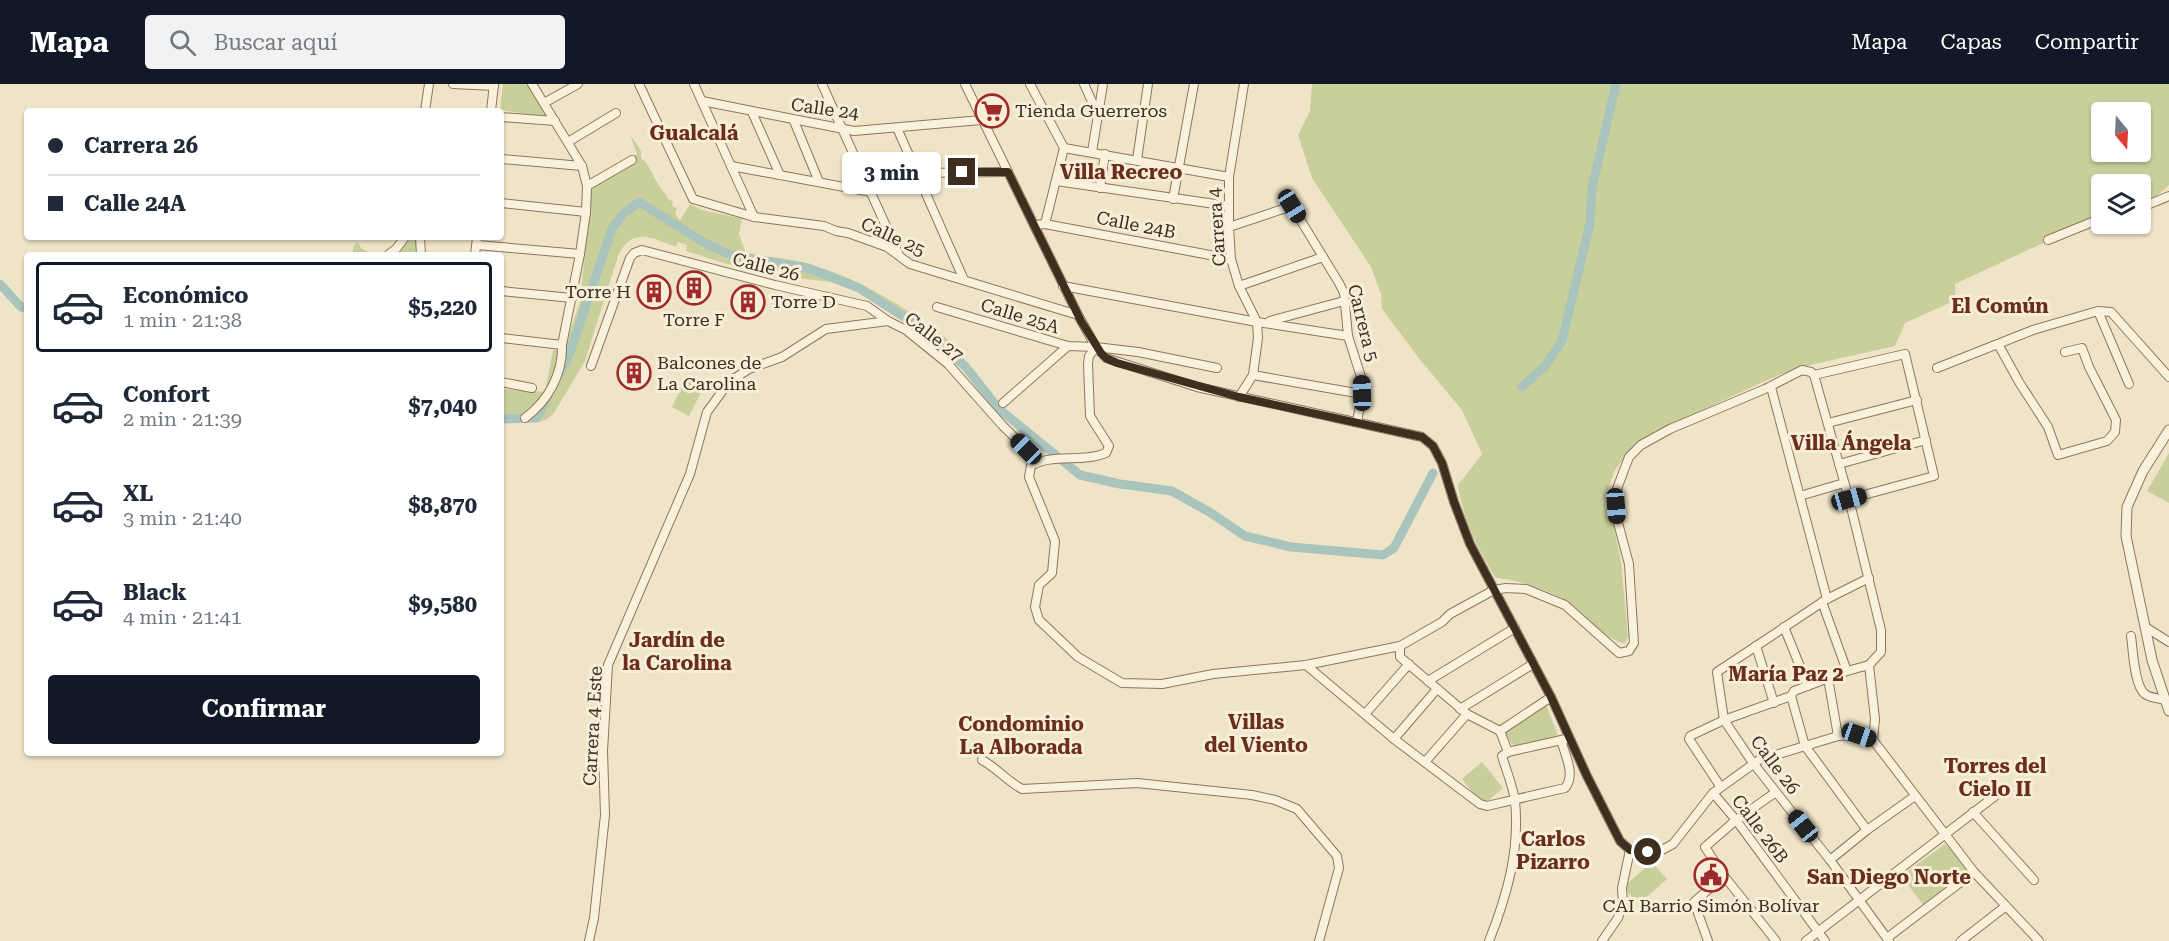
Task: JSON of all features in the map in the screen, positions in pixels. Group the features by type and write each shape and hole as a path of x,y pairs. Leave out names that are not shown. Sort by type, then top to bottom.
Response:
{"street":[{"path":"425,108 429,84"},
{"path":"453,84 494,85 490,108"},
{"path":"525,417 539,407 548,395 559,371 580,254 587,186 582,166 532,84"},
{"path":"544,103 578,84"},
{"name":"Calle 25","path":"639,84 693,199 754,217 824,226 880,244 910,264 1078,315"},
{"path":"694,84 754,217"},
{"path":"822,84 899,255"},
{"path":"965,84 1063,286 1098,350 1106,358 1239,397 1422,437 1433,446 1442,463 1470,544 1551,697 1620,841 1630,850 1660,851 1673,844 1713,793 1753,763 1838,736 1859,735 1873,740 1943,835 1974,872 2039,941"},
{"path":"1030,84 1064,148 1045,224"},
{"path":"1084,84 1099,117"},
{"path":"1092,152 1103,84"},
{"path":"1137,160 1148,84"},
{"path":"1173,199 1194,84"},
{"name":"Carrera 4","path":"1239,397 1253,375 1261,322 1239,286 1231,259 1229,177 1244,84"},
{"name":"Calle 24","path":"702,101 794,121 854,131 981,120"},
{"path":"752,111 780,175"},
{"path":"567,142 616,113"},
{"path":"504,117 555,121"},
{"path":"794,121 819,182"},
{"path":"897,128 964,280"},
{"path":"1064,148 1229,177"},
{"path":"1100,188 1105,154"},
{"path":"504,159 582,166"},
{"path":"587,186 632,160"},
{"path":"731,166 871,192"},
{"path":"916,173 1008,172"},
{"path":"1056,181 1229,206"},
{"path":"2151,204 2169,196"},
{"path":"504,203 586,212"},
{"name":"Carrera 5","path":"1229,227 1292,206 1344,294 1348,336 1362,380 1357,422"},
{"path":"2048,240 2091,222"},
{"name":"Calle 24B","path":"1035,225 1045,224 1231,259"},
{"path":"392,252 403,240"},
{"path":"477,241 580,254"},
{"name":"Calle 26","path":"591,366 630,258 634,253 642,250 774,285 867,306 888,321"},
{"path":"1239,286 1323,256"},
{"path":"1063,286 1348,336"},
{"path":"504,291 572,298"},
{"path":"1261,322 1344,301"},
{"name":"Calle 25A","path":"937,307 1068,346 1138,352 1217,368"},
{"path":"2098,311 2129,384"},
{"path":"1937,368 2033,330 2098,311 2111,312 2169,377"},
{"name":"Calle 27","path":"749,369 782,357 826,330 888,321 906,330 948,364 1002,425 1042,460"},
{"path":"504,338 562,345"},
{"path":"1998,344 2048,427 2058,455 2107,441 2115,432 2116,420 2082,348 2065,352"},
{"path":"1003,403 1068,346"},
{"path":"1098,350 1089,356 1088,364 1090,416 1109,446 1106,453 1068,460 1042,460 1031,466 1029,477 1055,541 1052,573 1040,585 1035,607 1039,620 1078,657 1122,683 1152,684 1213,674 1306,665 1401,646 1442,622 1450,614 1494,591 1506,588 1526,589 1565,605 1619,653 1629,651 1634,643 1629,564 1617,519 1615,494 1629,457 1641,445 1670,429 1771,387 1802,370 1811,372 1814,375 1828,423 1869,578 1881,630 1881,652 1869,665 1794,691 1791,696 1724,720 1689,737 1720,786"},
{"path":"1814,375 1905,354 1934,476 1849,499"},
{"name":"Carrera 4 Este","path":"589,941 594,918 605,815 603,750 608,665 690,474 706,412 729,381 749,369"},
{"path":"1253,375 1362,393"},
{"path":"504,383 532,388"},
{"path":"1771,387 1825,601 1847,671"},
{"path":"1828,423 1917,400"},
{"path":"2169,430 2143,471 2127,507 2126,536 2152,660 2166,694 2169,711"},
{"path":"1839,464 1926,440"},
{"path":"1800,496 1844,483"},
{"path":"1724,720 1717,672 1825,601 1869,578"},
{"path":"1784,627 1808,686"},
{"path":"1428,681 1515,628"},
{"path":"2147,628 2169,642"},
{"path":"2131,636 2138,682 2144,694 2166,694"},
{"path":"1401,646 1400,657 1437,689 1464,711 1500,731 1515,800 1515,858 1510,882 1488,941"},
{"path":"1756,646 1774,703"},
{"path":"1365,714 1409,664"},
{"path":"1425,762 1464,711 1533,664"},
{"path":"1306,665 1394,740 1480,804 1487,806 1565,788 1571,776 1561,740"},
{"path":"1869,665 1875,719 1873,740"},
{"path":"1828,678 1838,736"},
{"path":"1394,740 1437,689"},
{"path":"1791,696 1804,746 1867,830"},
{"path":"1500,731 1551,697"},
{"name":"Calle 26","path":"1724,720 1753,763 1830,860 1888,939"},
{"path":"1505,754 1570,738"},
{"path":"982,760 994,766 1022,789 1137,783 1252,795 1275,800 1297,809 1337,856 1339,868 1337,881 1320,941"},
{"path":"1776,792 1736,820 1705,847 1724,876 1776,941"},
{"name":"Calle 26B","path":"1713,793 1736,820 1825,941"},
{"path":"1830,860 1915,796"},
{"path":"1806,941 1995,796"},
{"path":"1973,812 2034,880"},
{"path":"1602,941 1618,918 1623,903 1622,888 1630,850"},
{"path":"1888,939 1974,872"},
{"path":"1708,941 1694,902 1724,876"},
{"path":"1961,941 2006,906"}],"green space":[{"path":"503,84 528,84 548,117 504,111 504,108 500,108"},
{"path":"1312,84 2169,84 2169,185 2151,201 2151,174 2091,174 2091,221 1955,284 1956,300 1905,323 1895,346 1797,368 1772,378 1654,432 1628,453 1615,470 1607,492 1621,561 1628,636 1625,644 1606,635 1564,599 1531,585 1496,578 1467,522 1458,485 1482,454 1462,410 1382,309 1381,294 1371,267 1312,178 1298,135 1310,111"},
{"path":"630,134 641,151 641,158 668,196 666,197 673,202 672,206 677,208 675,214 680,220 690,204 742,219 739,234 746,254 806,263 865,286 918,318 952,343 952,354 877,299 840,283 805,279 778,271 740,268 686,251 687,245 678,242 676,247 643,237 629,241 618,256 585,361 554,413 546,420 536,422 523,418 504,417 504,389 545,392 553,350 564,349 580,302 592,179 637,154"},
{"path":"402,240 425,240 425,252 392,252"},
{"path":"357,242 362,249 369,252 353,252 353,247"},
{"path":"686,378 704,387 689,416 672,407"},
{"path":"2169,453 2169,503 2147,491"},
{"path":"1546,704 1558,736 1518,748 1511,743 1504,730"},
{"path":"1482,762 1503,788 1483,805 1462,779"},
{"path":"1945,844 1972,872 1925,907 1901,876"},
{"path":"1652,862 1667,879 1639,904 1623,887"}],"waterway":[{"path":"1522,387 1545,366 1562,341 1590,223 1592,188 1616,84"},
{"path":"558,376 569,355 612,229 623,214 639,202 705,243 731,255 808,268 859,288 912,322 965,366 999,409 1080,475 1120,484 1172,491 1245,536 1291,547 1383,555 1394,548 1433,473"},
{"path":"0,284 24,308"},
{"path":"504,419 537,418 548,396"}],"place":[{"name":"Tienda Guerreros","path":"992,111"},
{"name":"Torre F","path":"694,288"},
{"name":"Torre H","path":"654,292"},
{"name":"Torre D","path":"748,302"},
{"name":"Balcones de La Carolina","path":"634,373"},
{"name":"CAI Barrio Simón Bolívar","path":"1711,875"}],"district":[{"name":"Gualcalá","path":"694,133"},
{"name":"Villa Recreo","path":"1121,172"},
{"name":"El Común","path":"2000,306"},
{"name":"Villa Ángela","path":"1851,443"},
{"name":"Jardín de la Carolina","path":"677,652"},
{"name":"María Paz 2","path":"1786,674"},
{"name":"Villas del Viento","path":"1256,734"},
{"name":"Condominio La Alborada","path":"1021,736"},
{"name":"Torres del Cielo II","path":"1995,778"},
{"name":"Carlos Pizarro","path":"1553,850"},
{"name":"San Diego Norte","path":"1889,877"}],"route":[{"path":"962,172 1008,172 1081,321 1096,347 1106,358 1197,387 1422,437 1433,446 1442,463 1470,544 1551,697 1620,841 1630,850 1648,852"}]}
